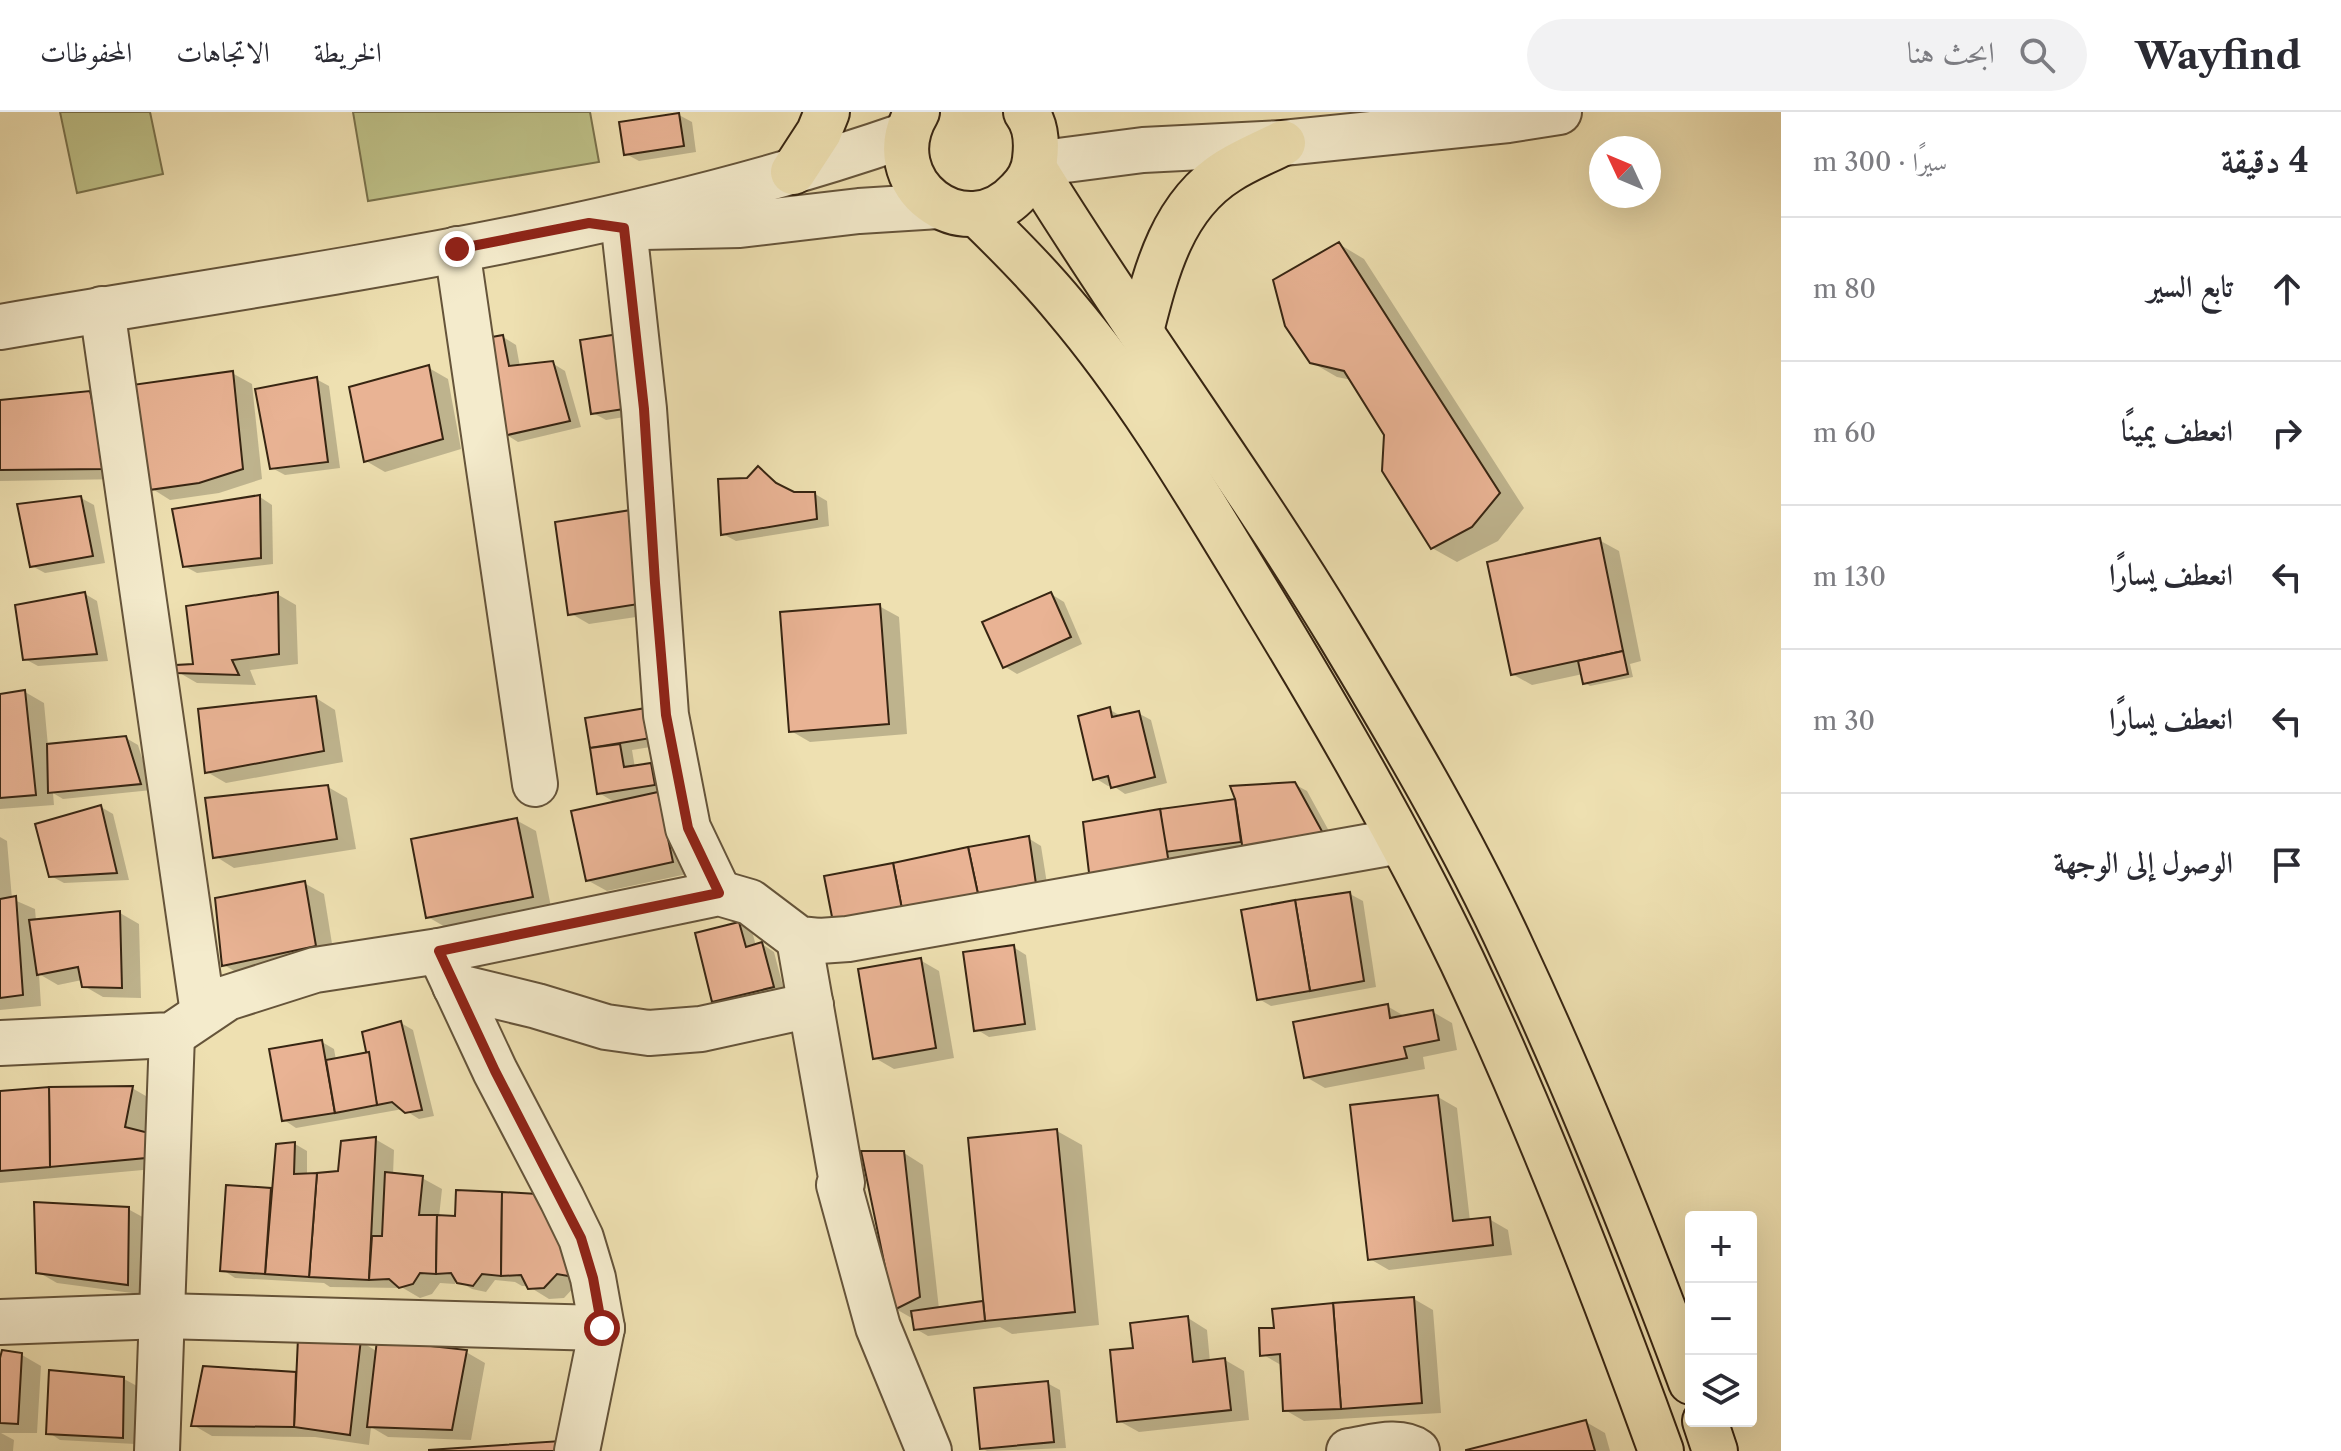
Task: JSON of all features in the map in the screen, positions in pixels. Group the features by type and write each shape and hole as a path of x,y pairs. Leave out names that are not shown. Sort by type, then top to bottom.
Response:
{"highway":[{"path":"793,172 819,132 827,112"},
{"path":"958,210 996,209 1012,199 1025,185 1034,166 1037,140 1026,112"},
{"path":"907,121 905,156 911,176 923,194 958,210 1023,259 1066,308 1106,359 1169,452 1289,644 1400,841 1462,961 1572,1214 1661,1451"},
{"path":"1141,331 1168,241 1193,202 1225,172 1283,143"},
{"path":"1034,166 1096,267 1267,519 1338,633 1457,842 1512,948 1580,1101 1685,1366"},
{"path":"1707,1427 1715,1451"}],"street":[{"path":"1034,166 1143,150 1283,143 1559,112"},
{"path":"0,327 606,225 793,172 907,121"},
{"path":"606,225 740,225 859,211 958,210"},
{"path":"606,225 644,409 666,715 688,828 719,893"},
{"path":"457,249 535,784"},
{"path":"102,309 187,1024 162,1316 157,1451"},
{"path":"0,1043 187,1024 227,998 315,970 447,969 719,893 750,902 799,939 848,939 1400,841"},
{"path":"799,939 842,1183 839,1185 878,1327 929,1451"},
{"path":"447,969 537,1006 606,1027 649,1033 701,1029 811,1005"},
{"path":"447,969 495,1071 581,1238 593,1278 602,1328 577,1451"},
{"path":"0,1322 162,1316 602,1328"},
{"path":"1349,1451 1400,1444 1417,1451"}],"green space":[{"path":"60,112 150,112 163,174 77,193"},
{"path":"353,112 590,112 599,162 368,201"}],"building":[{"path":"679,113 684,146 624,155 619,122"},
{"path":"1339,242 1500,493 1472,527 1431,549 1382,471 1384,435 1344,371 1310,363 1285,326 1273,280"},
{"path":"625,333 637,407 591,414 580,340"},
{"path":"503,335 509,366 553,361 570,421 503,436 481,339"},
{"path":"429,365 443,439 364,462 349,387"},
{"path":"233,371 243,469 199,483 149,490 132,385"},
{"path":"317,377 328,462 270,469 255,389"},
{"path":"90,391 107,469 0,470 0,400"},
{"path":"758,466 776,483 794,492 815,492 817,519 721,535 718,479 747,478"},
{"path":"260,495 261,558 183,567 172,509"},
{"path":"81,496 93,556 30,567 17,504"},
{"path":"631,510 645,603 568,615 555,522"},
{"path":"1600,538 1623,651 1511,675 1487,562"},
{"path":"85,592 97,654 23,660 15,605"},
{"path":"278,592 279,654 232,660 239,675 176,673 176,665 193,664 186,606"},
{"path":"1051,592 1071,637 1003,668 982,622"},
{"path":"880,604 889,724 789,732 780,612"},
{"path":"1623,651 1628,674 1583,684 1578,661"},
{"path":"25,690 36,795 0,798 0,694"},
{"path":"316,696 324,751 205,773 198,709"},
{"path":"1110,707 1112,717 1139,711 1155,777 1111,788 1108,776 1093,780 1078,716"},
{"path":"646,708 651,738 590,748 585,718"},
{"path":"126,736 141,784 48,793 47,744"},
{"path":"620,744 624,767 651,763 655,785 597,794 590,748"},
{"path":"1295,782 1324,835 1243,851 1230,786"},
{"path":"328,785 337,839 213,858 205,798"},
{"path":"658,792 673,862 586,881 571,811"},
{"path":"1235,799 1241,842 1165,852 1160,809"},
{"path":"101,805 117,873 49,877 35,824"},
{"path":"1160,809 1170,870 1090,881 1083,822"},
{"path":"517,818 533,897 426,918 411,839"},
{"path":"1029,836 1036,884 978,894 968,847"},
{"path":"968,847 978,894 902,909 893,863"},
{"path":"893,863 902,909 833,922 824,876"},
{"path":"305,881 316,946 222,966 215,898"},
{"path":"1350,892 1364,981 1310,991 1295,900"},
{"path":"16,896 23,995 0,998 0,899"},
{"path":"1295,900 1310,991 1257,1000 1241,910"},
{"path":"120,911 122,988 82,987 78,967 37,975 29,920"},
{"path":"739,922 746,947 762,942 774,987 712,1002 695,933"},
{"path":"1014,945 1025,1024 974,1031 963,952"},
{"path":"921,958 936,1048 873,1059 858,969"},
{"path":"1388,1004 1390,1018 1433,1010 1439,1040 1404,1047 1407,1058 1304,1078 1293,1022"},
{"path":"401,1021 422,1110 405,1113 392,1102 377,1105 362,1032"},
{"path":"322,1040 335,1113 282,1121 269,1049"},
{"path":"369,1052 377,1105 335,1113 326,1060"},
{"path":"133,1086 125,1127 149,1133 146,1158 50,1167 49,1087"},
{"path":"49,1087 50,1167 0,1171 0,1091"},
{"path":"1438,1095 1453,1221 1490,1217 1493,1245 1368,1260 1350,1105"},
{"path":"1057,1129 1075,1312 985,1321 968,1138"},
{"path":"376,1137 369,1280 309,1277 317,1173 338,1171 341,1141"},
{"path":"295,1142 294,1174 317,1173 309,1277 265,1274 276,1144"},
{"path":"861,1151 904,1151 920,1297 894,1310"},
{"path":"385,1172 423,1176 419,1215 437,1215 436,1274 420,1273 413,1284 399,1288 389,1279 369,1280 372,1236 382,1236"},
{"path":"226,1185 271,1188 265,1274 220,1271"},
{"path":"456,1190 502,1192 501,1276 482,1274 473,1286 457,1283 451,1273 436,1274 437,1215 455,1216"},
{"path":"502,1192 555,1195 574,1277 557,1274 544,1288 528,1289 521,1275 501,1276"},
{"path":"34,1202 129,1207 128,1285 36,1273"},
{"path":"1414,1297 1422,1403 1341,1409 1333,1303"},
{"path":"983,1301 985,1321 914,1330 911,1311"},
{"path":"1333,1303 1341,1409 1283,1411 1280,1354 1260,1356 1259,1328 1274,1328 1272,1309"},
{"path":"1188,1316 1193,1362 1225,1358 1231,1410 1117,1422 1110,1350 1133,1348 1130,1323"},
{"path":"298,1338 361,1339 350,1435 294,1427"},
{"path":"377,1340 467,1350 452,1430 367,1427"},
{"path":"2,1350 22,1353 18,1424 0,1423"},
{"path":"203,1366 296,1372 294,1427 191,1426"},
{"path":"49,1370 124,1377 123,1438 46,1434"},
{"path":"1048,1381 1054,1442 980,1449 974,1388"},
{"path":"1586,1420 1595,1451 1466,1451 1466,1450"},
{"path":"561,1441 558,1451 429,1451 429,1450"}],"route":[{"path":"457,249 589,223 624,228 644,409 666,715 688,828 719,893 439,951 495,1071 581,1238 593,1278 602,1328"}]}
